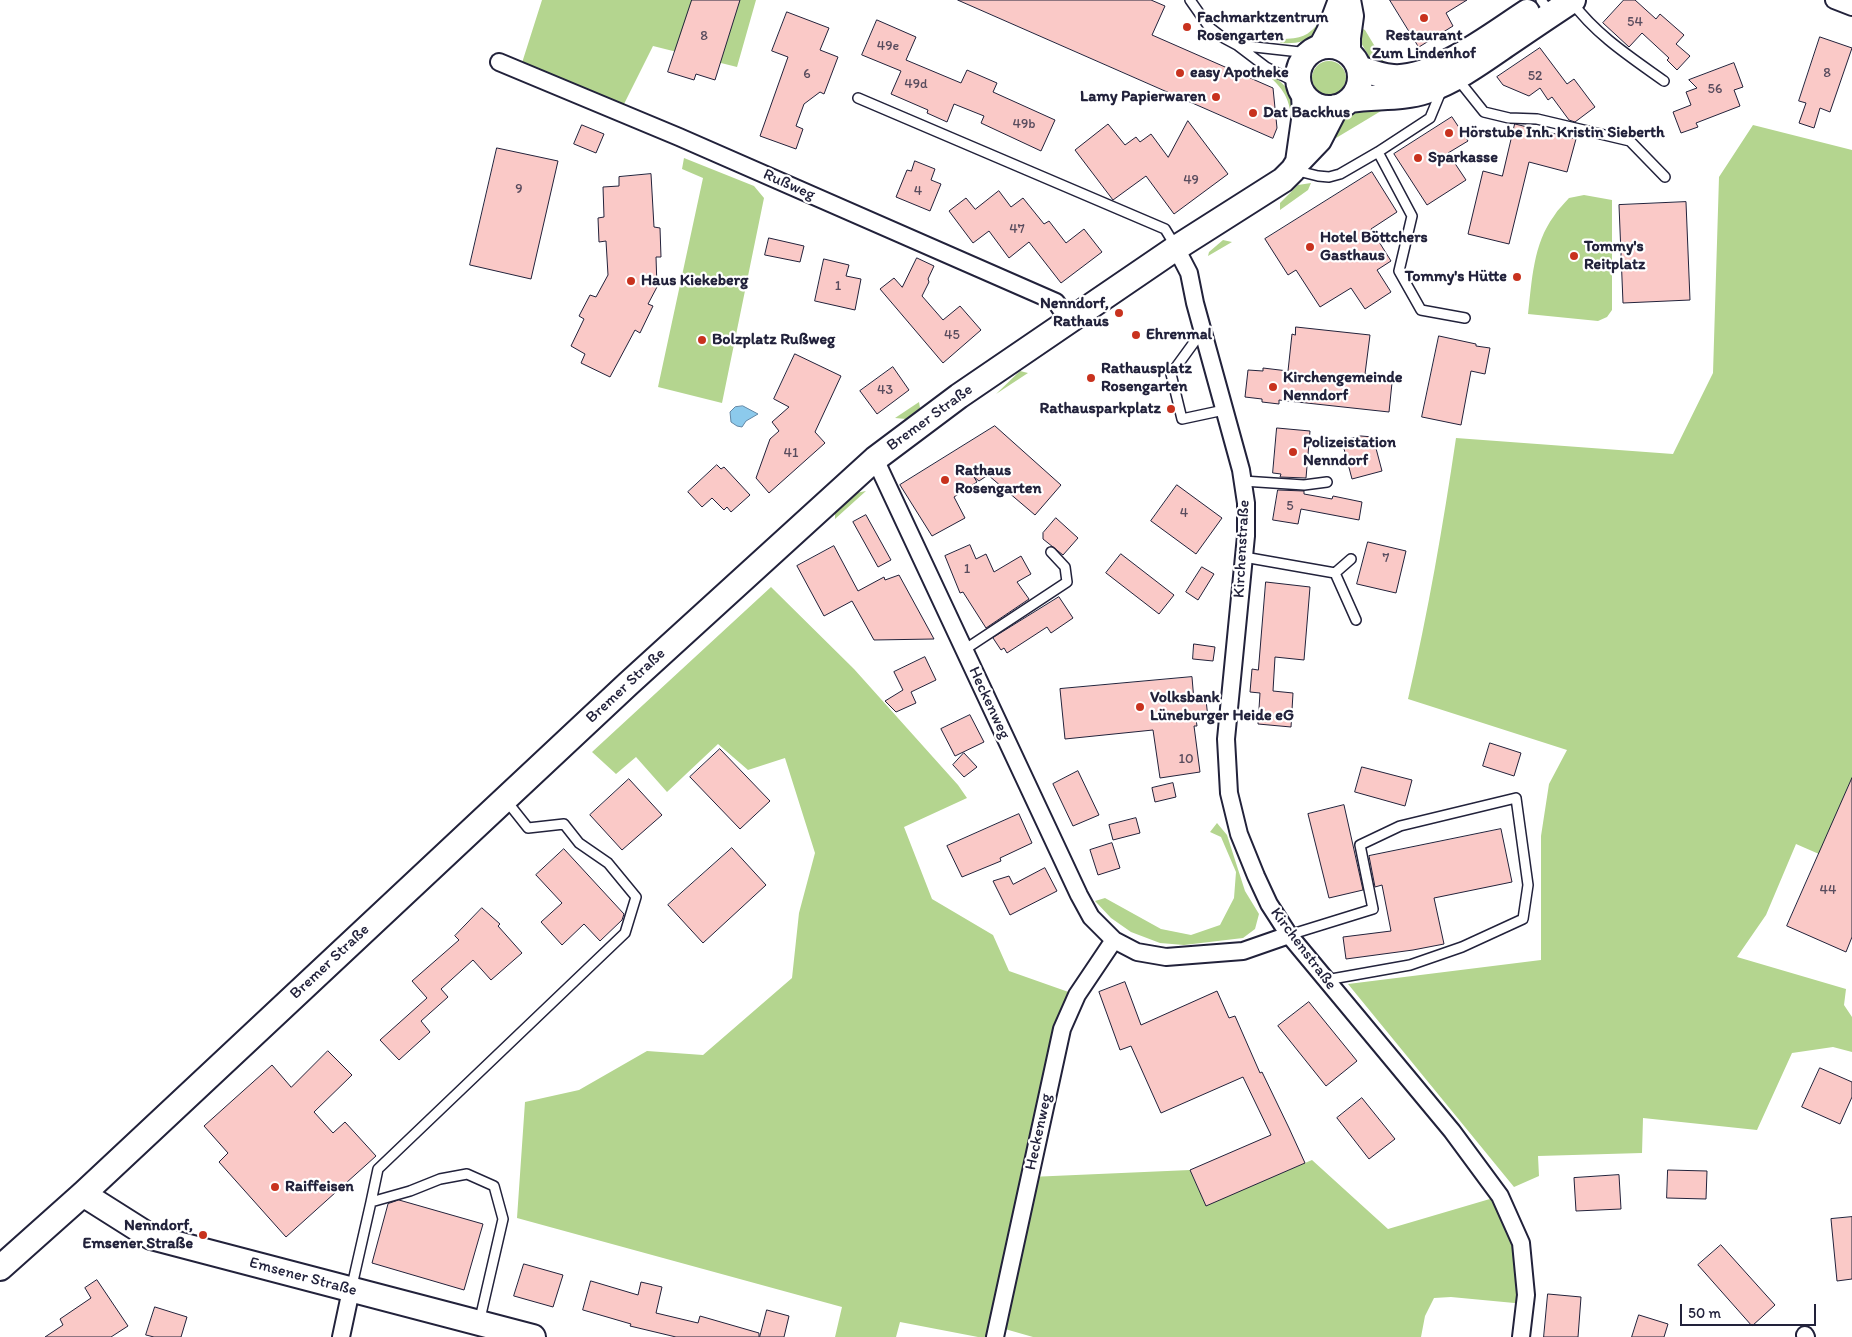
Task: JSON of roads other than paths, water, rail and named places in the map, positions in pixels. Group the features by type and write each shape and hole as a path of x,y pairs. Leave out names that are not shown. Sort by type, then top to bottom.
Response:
{"main road":[{"path":"1296,166 1305,113 1298,72 1302,61 1315,50 1341,0"},
{"path":"1343,104 1359,86 1348,38 1351,16 1348,0"},
{"path":"1315,50 1335,46 1353,60 1384,76 1468,72 1545,4 1572,0"},
{"path":"1301,90 1313,104 1324,108 1369,97 1393,96 1424,91 1452,73"},
{"name":"Bremer Straße","path":"0,1268 83,1194 504,799 874,459 958,396 1176,248 1283,180 1319,140 1343,104"},
{"name":"Emsener Straße","path":"83,1194 151,1237 534,1337"}],"street":[{"path":"1834,0 1852,7"},
{"name":"Rußweg","path":"499,62 687,140 1056,302 1069,321"},
{"name":"Kirchenstraße","path":"1176,248 1189,273 1243,481 1246,503 1244,557 1226,738 1229,793 1240,834 1269,904 1289,936 1452,1131 1500,1196 1521,1243 1526,1295 1521,1337"},
{"name":"Heckenweg","path":"874,459 1091,917 1114,940 1137,952 1166,957 1242,951 1289,936"},
{"name":"Heckenweg","path":"995,1337 1062,1029 1077,995 1114,940"},
{"path":"341,1337 351,1290"}],"lane":[{"path":"1190,0 1209,27 1301,90"},
{"path":"1572,0 1579,12 1608,39 1664,81"},
{"path":"1236,45 1294,52 1315,50"},
{"path":"1296,166 1318,176 1329,177 1340,174 1378,152 1430,118 1437,100 1452,73 1484,112 1509,118 1537,119 1630,141 1665,178"},
{"path":"858,98 1164,229 1176,248"},
{"path":"1378,152 1412,216 1399,271 1421,310 1465,318"},
{"path":"1203,330 1171,374 1182,419 1224,410"},
{"path":"1243,481 1304,485 1326,482"},
{"path":"964,650 1067,582 1065,567 1051,552"},
{"path":"1244,557 1335,573"},
{"path":"1335,573 1351,559"},
{"path":"1335,573 1356,620"},
{"path":"1289,936 1373,909 1360,845 1400,826 1516,798 1528,885 1523,920 1462,946 1410,965 1326,980"},
{"path":"351,1290 378,1169 625,933 636,896 608,863 580,843 564,824 528,828 504,799"},
{"path":"371,1202 410,1191 440,1179 467,1174 494,1186 503,1219 478,1323"}],"water":[{"path":"743,406 758,414 746,421 742,427 731,422 730,412 735,407"}],"place":[{"name":"Restaurant Zum Lindenhof","path":"1424,18"},
{"name":"Fachmarktzentrum Rosengarten","path":"1187,27"},
{"name":"easy Apotheke","path":"1180,73"},
{"name":"Lamy Papierwaren","path":"1216,97"},
{"name":"Dat Backhus","path":"1253,113"},
{"name":"Hörstube Inh. Kristin Sieberth","path":"1449,133"},
{"name":"Sparkasse","path":"1418,158"},
{"name":"Hotel Böttchers Gasthaus","path":"1310,247"},
{"name":"Tommy's Reitplatz","path":"1574,256"},
{"name":"Tommy's Hütte","path":"1517,277"},
{"name":"Haus Kiekeberg","path":"631,281"},
{"name":"Nenndorf, Rathaus","path":"1119,313"},
{"name":"Ehrenmal","path":"1136,335"},
{"name":"Bolzplatz Rußweg","path":"702,340"},
{"name":"Rathausplatz Rosengarten","path":"1091,378"},
{"name":"Kirchengemeinde Nenndorf","path":"1273,387"},
{"name":"Rathausparkplatz","path":"1171,409"},
{"name":"Polizeistation Nenndorf","path":"1293,452"},
{"name":"Rathaus Rosengarten","path":"945,480"},
{"name":"Volksbank Lüneburger Heide eG","path":"1140,707"},
{"name":"Raiffeisen","path":"275,1187"},
{"name":"Nenndorf, Emsener Straße","path":"203,1235"}]}
